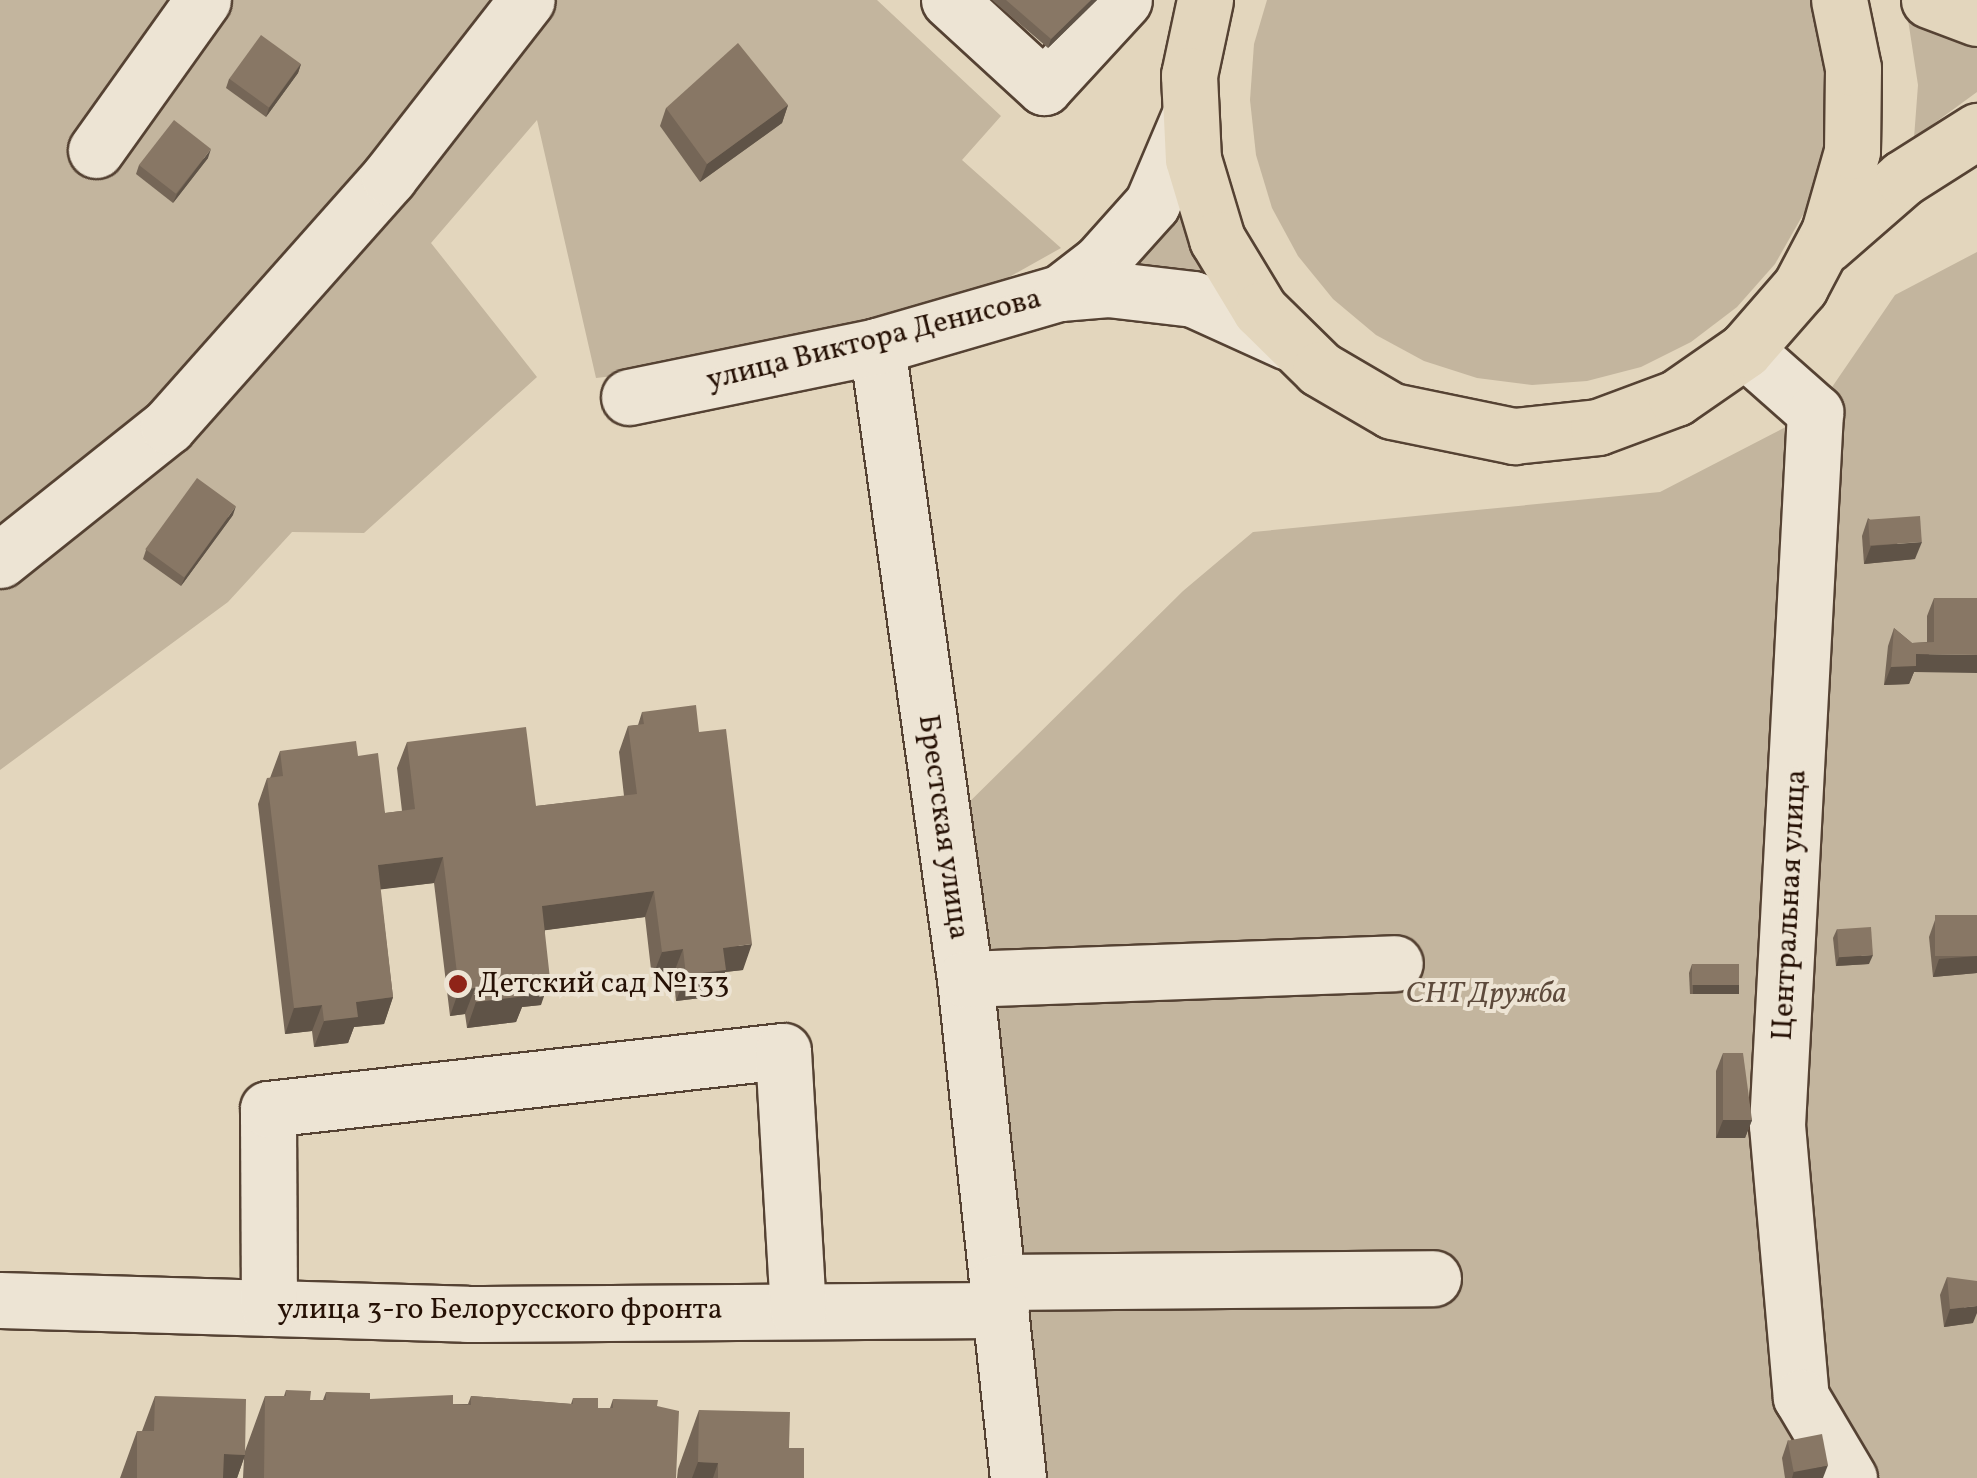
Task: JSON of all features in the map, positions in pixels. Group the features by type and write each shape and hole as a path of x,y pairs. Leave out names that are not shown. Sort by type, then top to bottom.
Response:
{"main road":[{"path":"1205,0 1191,62 1188,117 1196,173 1217,239 1260,310 1288,342 1320,369 1392,411 1514,436 1638,416 1712,376 1744,350 1791,298 1820,251 1843,192 1854,123 1854,68 1838,0"},
{"path":"1929,0 1977,18"},
{"path":"1820,251 1871,202 1977,131"}],"street":[{"path":"96,150 203,0"},
{"path":"0,560 168,426 389,177 527,0"},
{"path":"950,0 1044,87 1124,0"},
{"name":"улица Виктора Денисова","path":"1060,293 1100,263 1144,214 1170,171 1188,117"},
{"name":"улица Виктора Денисова","path":"629,397 877,346 1060,293 1108,289 1193,299 1288,342"},
{"name":"Брестская улица","path":"877,346 965,979 1018,1478"},
{"name":"Центральная улица","path":"1744,350 1815,412 1777,1124 1801,1397 1850,1478"},
{"path":"965,979 1395,963"},
{"path":"269,1308 268,1109 782,1050 798,1312"},
{"name":"улица 3-го Белорусского фронта","path":"0,1300 269,1308 798,1312 1000,1296 1433,1278"}],"green space":[{"path":"0,0 877,0 1001,116 962,160 1061,248 970,299 665,370 596,378 537,120 431,243 537,377 364,533 292,532 228,602 0,770"},
{"path":"1267,0 1812,0 1829,100 1823,158 1804,213 1775,264 1737,307 1691,342 1641,367 1587,381 1532,385 1477,378 1424,361 1376,335 1333,299 1298,256 1272,208 1256,155 1250,100 1254,44"},
{"path":"1905,0 1977,28 1977,92 1914,138 1918,85"},
{"path":"1175,198 1189,241 1210,282 1120,266"},
{"name":"СНТ Дружба","path":"1977,252 1977,1478 1000,1478 947,824 1183,591 1253,532 1660,492 1815,412 1895,295"}],"building":[{"path":"1006,0 1091,0 1051,39"},
{"path":"261,35 301,64 269,107 229,79"},
{"path":"738,43 788,105 707,164 666,108"},
{"path":"174,120 211,149 176,194 139,165"},
{"path":"197,478 236,506 184,577 145,549"},
{"path":"1920,516 1922,542 1870,546 1868,520"},
{"path":"1934,598 1977,598 1977,655 1916,654 1916,666 1891,667 1894,628 1912,643 1934,642"},
{"path":"696,705 699,732 726,729 752,944 723,948 726,970 686,975 683,949 662,952 654,891 542,906 550,979 524,982 526,996 476,1002 475,988 459,990 443,857 378,865 393,997 356,1002 358,1017 324,1021 322,1005 294,1008 267,778 283,776 280,751 356,741 358,756 378,753 385,813 415,809 407,742 526,727 536,806 637,794 628,726 644,724 642,712"},
{"path":"1935,915 1977,915 1977,956 1935,956"},
{"path":"1871,927 1873,955 1839,957 1837,929"},
{"path":"1692,964 1739,964 1739,985 1692,985"},
{"path":"1723,1053 1743,1053 1752,1120 1723,1120"},
{"path":"1947,1277 1977,1281 1977,1306 1950,1309"},
{"path":"286,1390 311,1391 310,1400 326,1400 326,1392 370,1393 370,1399 453,1395 453,1404 471,1405 471,1396 573,1404 573,1398 598,1398 598,1408 613,1408 613,1399 658,1400 657,1406 679,1411 676,1478 264,1478 265,1396 286,1396"},
{"path":"155,1396 246,1399 245,1455 224,1454 223,1478 137,1478 137,1431 154,1431"},
{"path":"699,1410 790,1412 789,1448 804,1448 804,1478 718,1478 718,1463 698,1462"},
{"path":"1822,1434 1828,1465 1794,1472 1788,1441"}],"place":[{"name":"Детский сад №133","path":"458,984"}]}
